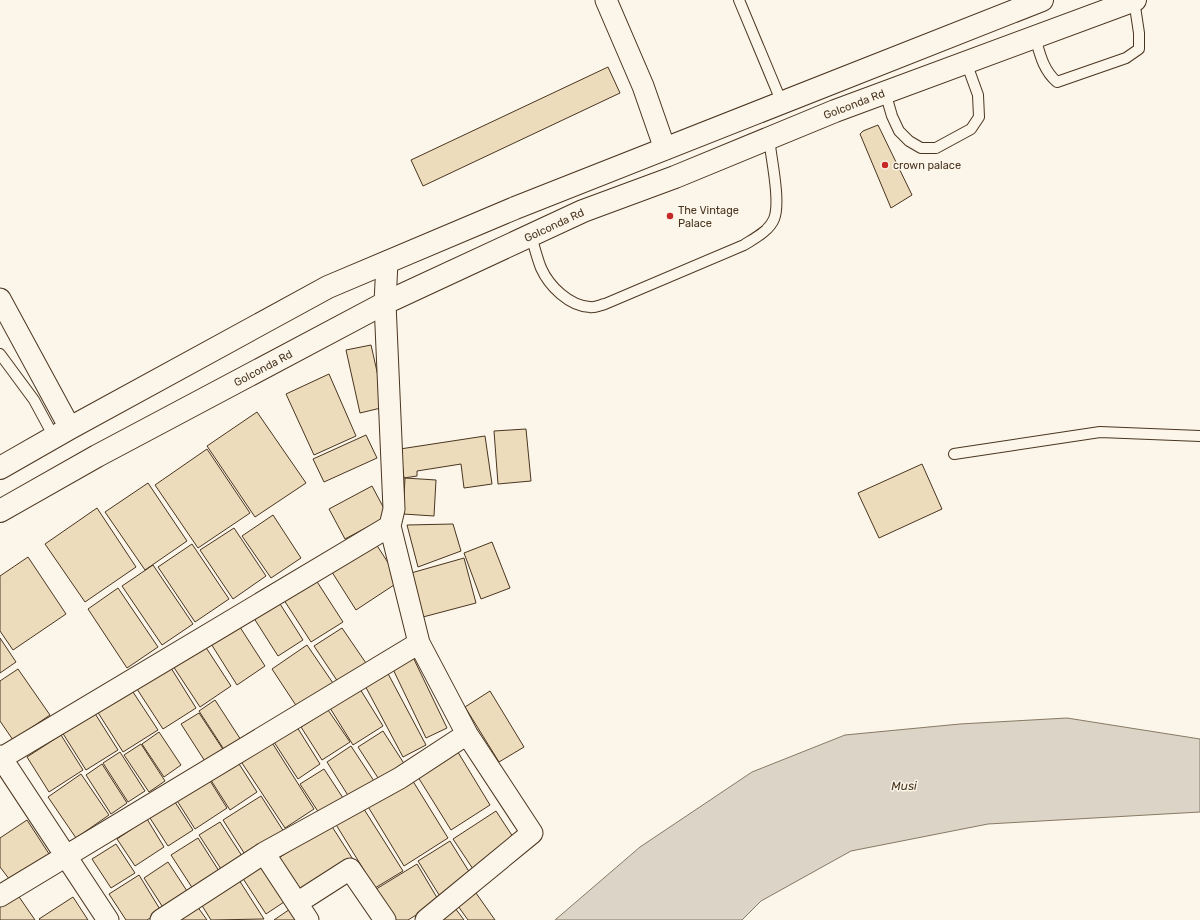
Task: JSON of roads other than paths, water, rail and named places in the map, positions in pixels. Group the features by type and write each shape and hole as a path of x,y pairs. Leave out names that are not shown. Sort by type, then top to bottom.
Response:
{"main road":[{"path":"0,468 328,286 515,208 1042,0"},
{"name":"Golconda Rd","path":"0,511 97,456 385,303 583,211 675,177 885,92 1134,0"}],"street":[{"path":"606,0 643,86 665,149"},
{"path":"387,262 385,303 394,509 390,526 419,643 467,734 532,833 426,920"},
{"path":"0,299 62,433"},
{"path":"108,920 0,758 390,526"},
{"path":"0,896 67,857 419,643"},
{"path":"161,920 264,853 400,778 467,734"},
{"path":"264,853 308,920"},
{"path":"297,903 350,869 385,920"}],"lane":[{"path":"739,0 782,103"},
{"path":"1035,37 1049,76 1056,82 1126,58 1139,49 1139,33 1134,0"},
{"path":"885,92 892,116 899,131 909,141 921,148 936,148 971,129 979,117 978,95 966,62"},
{"path":"531,235 542,269 553,286 564,298 579,305 591,308 605,304 744,245 764,232 774,220 778,205 769,138"},
{"path":"0,354 34,400 62,433"},
{"path":"954,454 1100,432 1200,436"}],"water":[{"name":"Musi","path":"1067,718 1200,739 1200,812 988,824 851,851 761,901 742,920 555,920 640,847 752,772 845,735 960,724"}],"place":[{"name":"crown palace","path":"885,165"},
{"name":"The Vintage Palace","path":"670,216"}]}
